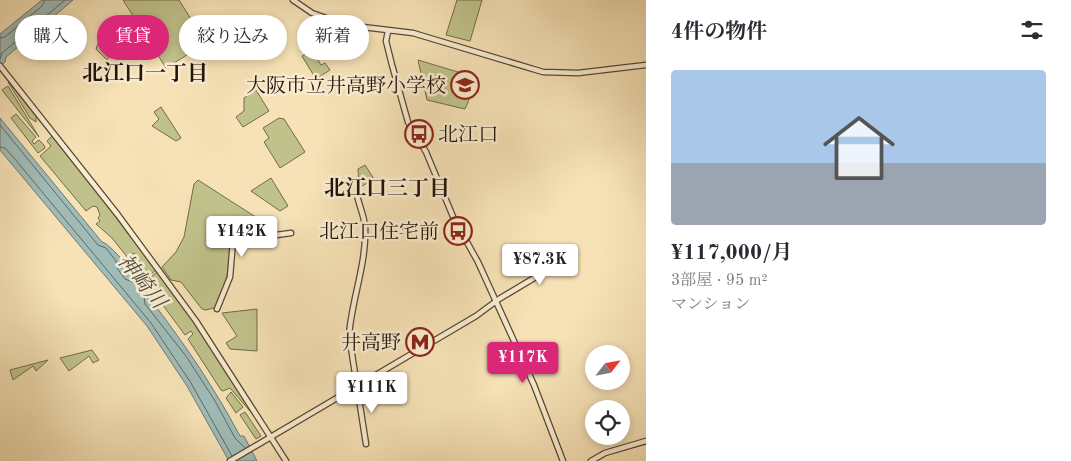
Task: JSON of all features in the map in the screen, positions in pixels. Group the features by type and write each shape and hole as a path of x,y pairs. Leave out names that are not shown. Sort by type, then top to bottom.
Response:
{"street":[{"path":"293,0 312,13 346,25 388,32 413,33 543,72 558,74 646,65"},
{"path":"388,32 386,41 408,122 426,152 454,219 478,262 534,385 563,461"},
{"path":"0,67 155,264 196,321 286,461"},
{"path":"357,195 365,224 359,288 351,318 349,335 366,444"},
{"path":"217,309 230,277 233,241 292,233"},
{"path":"230,461 476,316 571,256"},
{"path":"591,461 605,453 646,441"}],"green space":[{"path":"123,0 179,0 188,15 179,15 179,60 166,68 161,60 169,60 169,15 132,15"},
{"path":"457,0 482,0 470,41 446,35"},
{"path":"304,60 318,60 321,65 325,63 330,70 316,79"},
{"path":"418,60 478,78 465,109 427,100"},
{"path":"10,81 36,114 36,122 30,118 8,82"},
{"path":"8,86 39,137 2,90"},
{"path":"256,90 269,111 243,127 236,117 244,111 244,98"},
{"path":"161,107 181,138 176,141 152,126 159,119 154,112"},
{"path":"16,114 36,137 32,141 34,144 39,140 44,145 45,148 38,153 11,118"},
{"path":"279,118 284,119 305,152 280,168 264,142 269,138 263,128"},
{"path":"53,135 156,270 150,275 151,277 157,272 194,322 256,418 230,388 221,390 188,339 193,334 191,331 185,335 131,262 137,257 134,253 128,258 112,238 96,224 100,221 97,207 93,206 86,211 40,156 51,146 47,141"},
{"path":"365,165 374,179 362,186 359,185 358,169"},
{"path":"271,178 288,206 280,211 251,191"},
{"path":"198,180 276,230 232,238 227,276 217,307 206,310 202,309 181,282 171,280 162,267 176,252 184,237 194,184"},
{"path":"257,309 257,351 230,349 226,343 237,336 222,313"},
{"path":"92,350 99,360 93,363 89,356 69,371 60,358"},
{"path":"48,360 36,371 33,366 13,380 10,370"},
{"path":"231,392 243,407 236,413 226,398"},
{"path":"245,412 261,436 256,439 240,415"}],"water":[{"path":"42,0 73,0 55,15 23,15"},
{"path":"15,22 15,49 6,57 5,62 0,66 0,34"},
{"path":"0,118 102,242 113,250 144,288 149,301 154,304 200,368 240,436 244,436 257,461 229,461 187,386 147,326 0,150"}],"place":[{"name":"大阪市立井高野小学校","path":"465,85"},
{"name":"北江口","path":"419,134"},
{"name":"北江口住宅前","path":"458,231"},
{"name":"井高野","path":"420,342"}],"district":[{"name":"北江口一丁目","path":"145,73"},
{"name":"北江口三丁目","path":"387,188"}],"water label":[{"name":"神崎川","path":"142,281"}]}
